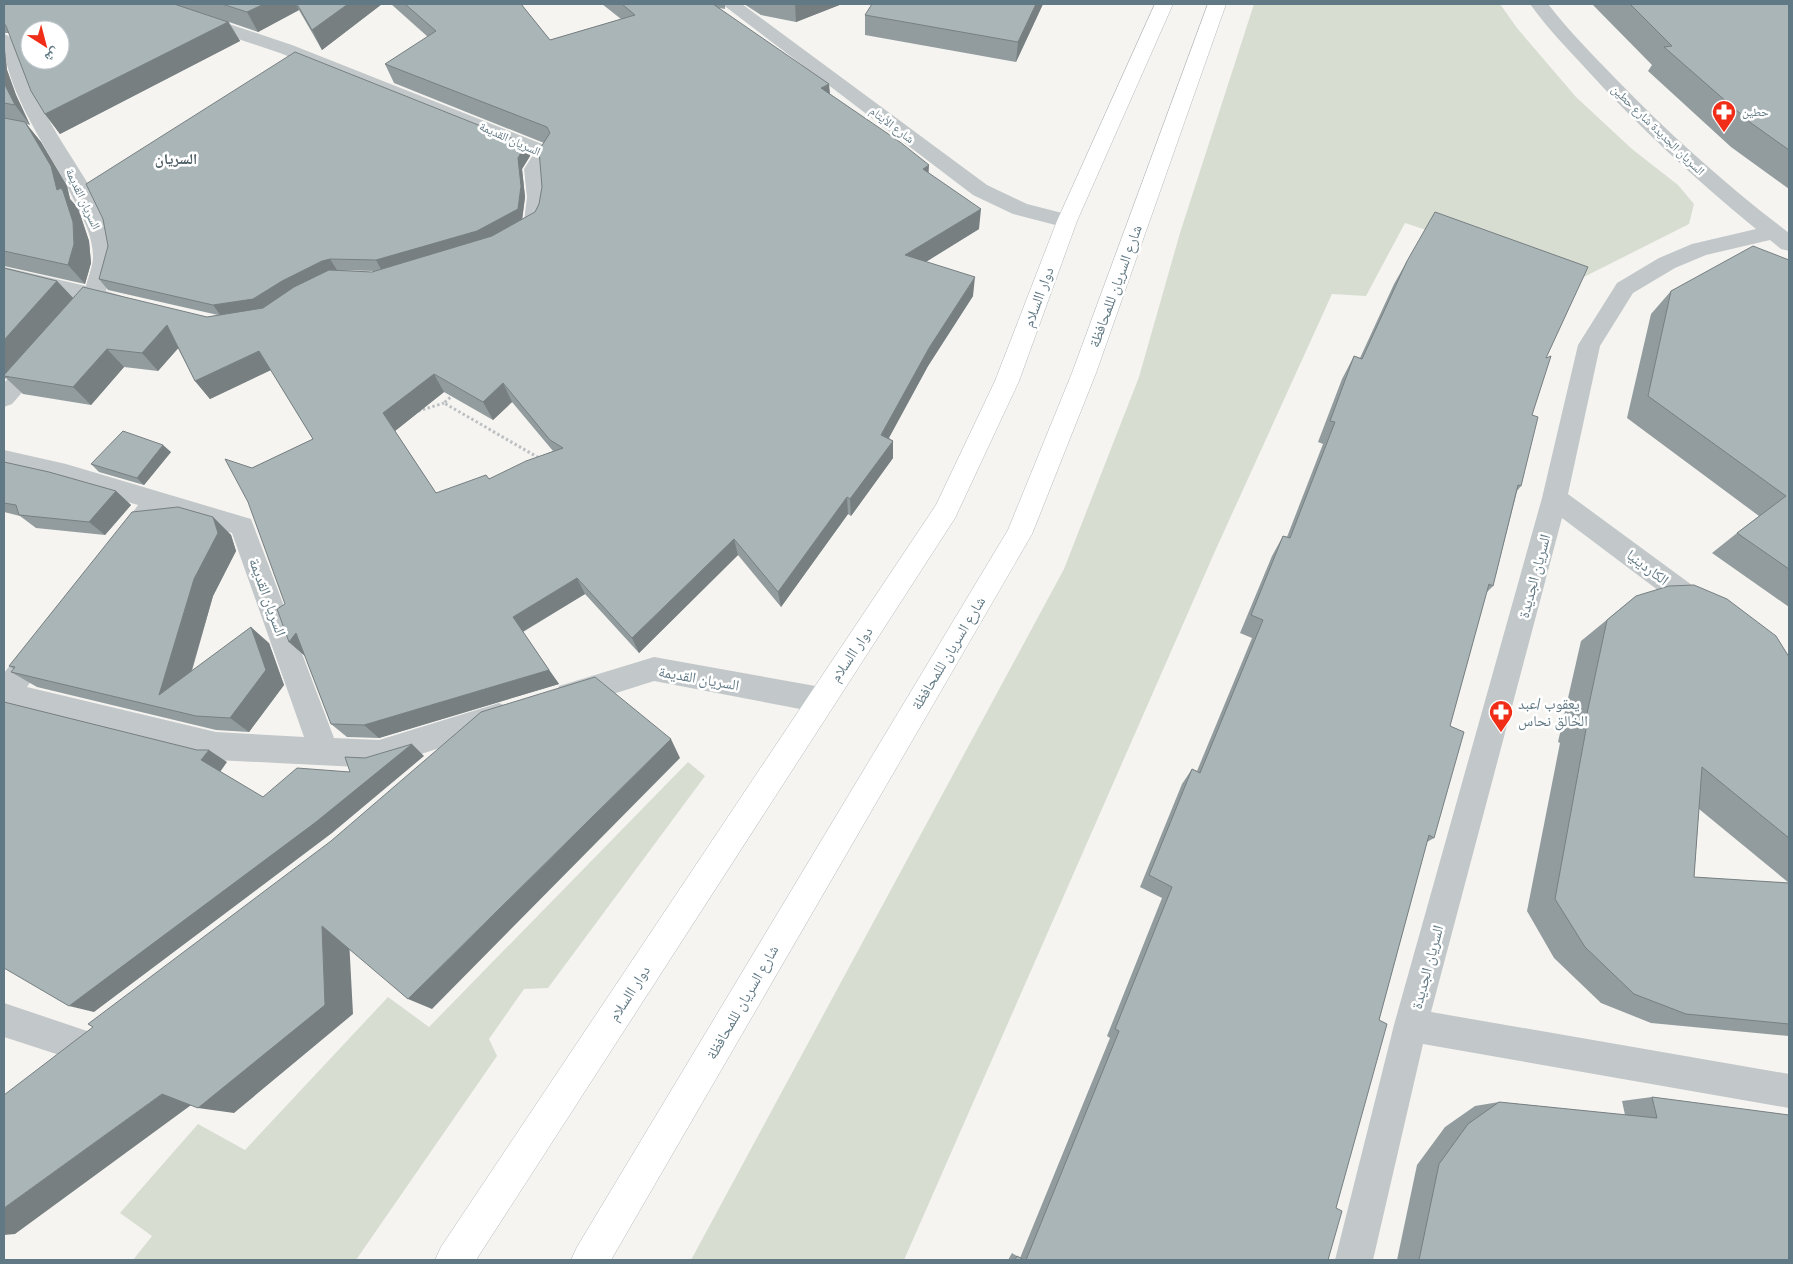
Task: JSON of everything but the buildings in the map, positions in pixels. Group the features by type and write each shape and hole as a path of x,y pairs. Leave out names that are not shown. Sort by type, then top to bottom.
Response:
{"main road":[{"name":"دوار االسلام","path":"454,1260 946,511 1007,381 1067,221 1164,4"},
{"name":"شارع السريان لللمحافظة","path":"590,1260 1019,534 1084,373 1216,4"}],"street":[{"name":"السريان القديمة","path":"136,4 161,7 286,49 546,152 534,169 537,197 534,224 498,244"},
{"name":"شارع الأيتام","path":"731,4 980,190 1020,209 1067,221"},
{"name":"السريان الجديدة شارع حطين","path":"1539,4 1551,20 1617,91 1689,161 1781,238"},
{"name":"السريان القديمة","path":"4,39 10,46 35,112 74,177 99,231 104,258 94,296 4,398"},
{"path":"22,131 49,135"},
{"name":"السريان الجديدة","path":"1354,1260 1411,1025 1555,498 1589,345 1625,288 1667,263 1700,249 1781,238"},
{"path":"4,274 130,305"},
{"name":"السريان القديمة","path":"4,460 66,474 242,526 324,751"},
{"name":"الكاردينيا","path":"1555,498 1721,622"},
{"path":"114,556 156,502"},
{"name":"السريان القديمة","path":"59,625 4,694 216,746 379,754 654,668 821,700"},
{"name":"السريان القديمة","path":"441,762 519,710"},
{"path":"4,1020 92,1036 50,1066"},
{"name":"السريان الجديدة","path":"1411,1025 1789,1091"}],"path":[{"path":"409,414 444,403 459,390"},
{"path":"444,403 545,462"}],"shaded area":[{"path":"1254,4 1500,4 1517,28 1576,97 1632,149 1678,185 1694,204 1689,224 1578,280 1405,223 1366,296 1332,294 1216,549 904,1260 691,1260 1064,569 1139,377 1180,233"},
{"path":"688,762 705,776 548,988 524,989 489,1039 497,1056 356,1260 133,1260 152,1236 120,1213 198,1124 245,1150 388,997 429,1027"}],"place":[{"name":"حطين","path":"1724,133"},
{"name":"يعقوب /عبد الخالق نحاس","path":"1501,733"}],"district":[{"name":"السريان","path":"176,158"}]}
